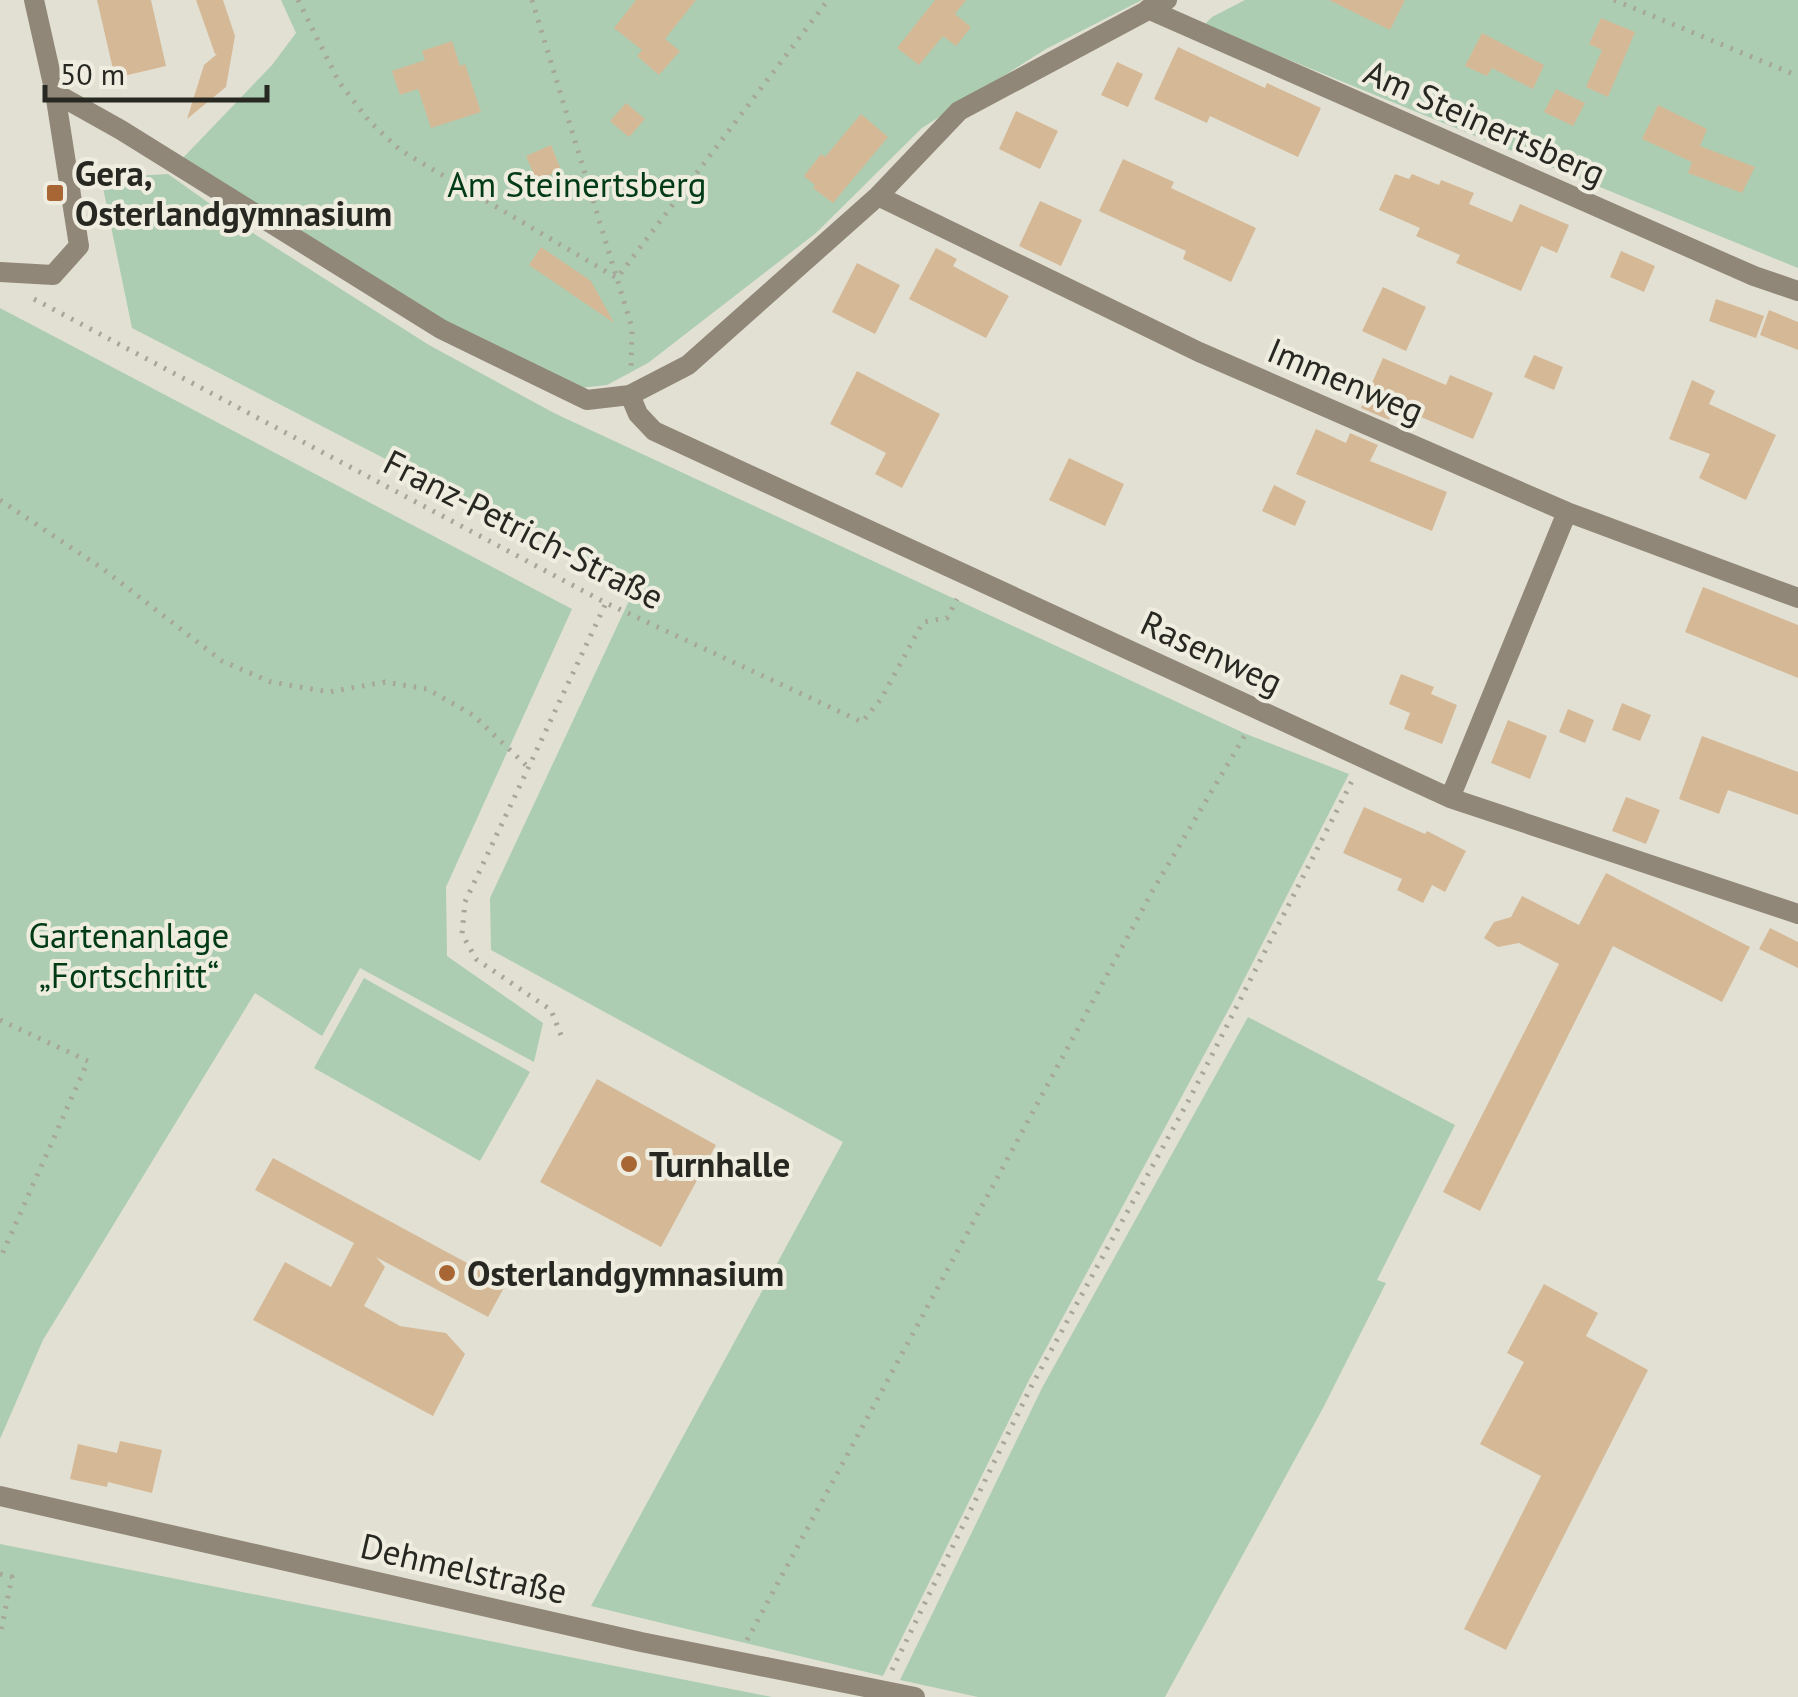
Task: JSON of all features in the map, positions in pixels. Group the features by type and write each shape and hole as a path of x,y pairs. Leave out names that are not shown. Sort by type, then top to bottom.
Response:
{"street":[{"path":"0,272 53,275 80,246 55,92 34,0"},
{"name":"Am Steinertsberg","path":"55,92 440,329 587,400 630,395 688,365 878,196 959,111 1158,5 1754,276 1798,290"},
{"name":"Immenweg","path":"878,196 1199,352 1567,512 1798,598"},
{"name":"Rasenweg","path":"630,395 638,414 654,431 1450,798 1798,914"},
{"path":"1450,798 1567,512"},
{"name":"Dehmelstraße","path":"0,1496 735,1661 915,1697"}],"path":[{"path":"298,0 339,82 369,121 400,150 617,278"},
{"path":"532,0 632,328 630,395"},
{"path":"617,278 828,0"},
{"path":"1614,0 1798,76"},
{"name":"Franz-Petrich-Straße","path":"17,291 606,602 862,722 889,685 923,622 947,618 969,576"},
{"path":"0,500 103,570 222,660 270,682 329,692 385,682 427,689 473,716 528,768"},
{"path":"561,1035 551,1010 476,959 462,934 466,902 606,602"},
{"path":"735,1661 1153,890 1260,710"},
{"path":"882,1690 1031,1387 1191,1096 1363,758"},
{"path":"0,1020 88,1062 0,1259"},
{"path":"0,1574 12,1577 0,1635"}],"green space":[{"name":"Am Steinertsberg","path":"281,0 1142,0 1046,49 922,128 816,233 648,363 607,385 571,389 445,324 180,161 272,65 296,33"},
{"path":"1245,0 1798,0 1798,268 1204,25"},
{"path":"168,174 237,223 429,345 556,414 1246,734 1349,774 1231,1005 1028,1382 883,1676 591,1606 843,1142 491,950 490,898 635,588 132,328 101,178"},
{"name":"Gartenanlage „Fortschritt“","path":"0,308 572,609 446,887 447,956 543,1023 534,1062 360,968 322,1036 255,993 43,1340 0,1439"},
{"path":"364,978 530,1072 480,1161 314,1068"},
{"path":"1248,1017 1455,1125 1377,1280 1386,1283 1322,1410 1165,1697 978,1697 900,1680 1042,1388"},
{"path":"0,1544 772,1697 0,1697"}],"building":[{"path":"97,0 151,0 166,66 115,78"},
{"path":"196,0 223,0 235,36 226,87 187,119 204,65 217,54"},
{"path":"636,0 696,0 665,39 680,51 659,75 637,56 642,50 614,28"},
{"path":"935,0 966,0 955,14 971,27 956,46 943,36 919,65 897,48"},
{"path":"1329,0 1405,0 1390,30"},
{"path":"1601,18 1635,32 1608,97 1586,87 1602,50 1589,44"},
{"path":"1482,33 1544,65 1533,89 1492,68 1487,76 1465,66"},
{"path":"452,41 460,66 465,64 481,112 431,128 418,89 400,95 392,71 425,60 422,51"},
{"path":"1178,47 1265,88 1267,83 1321,108 1298,157 1210,116 1207,123 1154,99"},
{"path":"1117,62 1143,74 1128,107 1101,95"},
{"path":"1556,89 1585,103 1573,126 1544,112"},
{"path":"626,103 645,119 629,137 610,121"},
{"path":"1658,105 1707,129 1700,146 1755,167 1742,193 1688,173 1692,162 1642,139"},
{"path":"1016,111 1058,131 1040,169 999,149"},
{"path":"861,114 888,137 833,203 804,176"},
{"path":"551,145 561,170 537,181 526,156"},
{"path":"1123,159 1174,182 1171,188 1256,228 1231,282 1183,259 1186,251 1099,211"},
{"path":"1395,174 1409,179 1412,174 1439,185 1441,180 1474,193 1469,204 1512,222 1520,204 1569,225 1557,253 1541,246 1521,291 1456,263 1460,255 1416,236 1420,228 1379,210"},
{"path":"1040,201 1082,220 1061,266 1019,246"},
{"path":"541,247 591,281 614,323 529,265"},
{"path":"936,248 957,259 953,266 1009,296 986,338 909,299"},
{"path":"1621,251 1655,266 1644,292 1610,277"},
{"path":"857,263 900,285 875,334 832,312"},
{"path":"1383,287 1426,307 1406,351 1362,331"},
{"path":"1716,299 1764,316 1756,338 1709,321"},
{"path":"1769,310 1798,322 1798,350 1760,335"},
{"path":"1534,355 1563,367 1554,390 1524,377"},
{"path":"1383,358 1446,385 1450,375 1493,393 1473,439 1395,406 1389,420 1361,408"},
{"path":"857,371 940,414 902,488 875,474 886,453 830,424"},
{"path":"1692,380 1715,391 1709,404 1776,435 1746,500 1699,478 1710,454 1669,439"},
{"path":"1316,429 1346,443 1350,433 1378,445 1370,461 1447,492 1432,531 1296,474"},
{"path":"1069,458 1124,484 1105,526 1049,500"},
{"path":"1274,485 1306,501 1295,526 1262,511"},
{"path":"1703,587 1798,625 1798,678 1685,632"},
{"path":"1401,674 1434,687 1431,694 1457,705 1442,744 1404,729 1410,713 1389,704"},
{"path":"1622,703 1651,715 1640,741 1612,730"},
{"path":"1568,709 1594,720 1585,743 1559,732"},
{"path":"1508,720 1547,736 1530,779 1491,763"},
{"path":"1702,736 1798,772 1798,815 1728,790 1719,814 1679,799"},
{"path":"1626,797 1660,810 1646,844 1612,831"},
{"path":"1364,807 1466,851 1445,892 1432,885 1423,903 1397,890 1402,879 1343,853"},
{"path":"1606,873 1750,947 1722,1002 1613,946 1480,1211 1443,1192 1559,964 1519,943 1498,947 1484,938 1494,922 1511,917 1522,896 1579,925"},
{"path":"1770,928 1798,942 1798,968 1759,949"},
{"name":"Turnhalle","path":"597,1079 716,1145 661,1247 540,1182"},
{"name":"Osterlandgymnasium","path":"273,1158 506,1284 488,1317 376,1257 385,1267 364,1306 400,1326 446,1333 465,1354 433,1416 253,1320 285,1262 331,1287 354,1243 255,1190"},
{"path":"1544,1284 1598,1313 1586,1336 1648,1370 1506,1650 1464,1629 1541,1476 1480,1444 1524,1362 1507,1353"},
{"path":"120,1441 162,1450 152,1493 108,1482 107,1487 70,1479 78,1444 117,1453"}],"place":[{"name":"Gera, Osterlandgymnasium","path":"55,193"},
{"name":"Turnhalle","path":"629,1164"},
{"name":"Osterlandgymnasium","path":"447,1273"}]}
